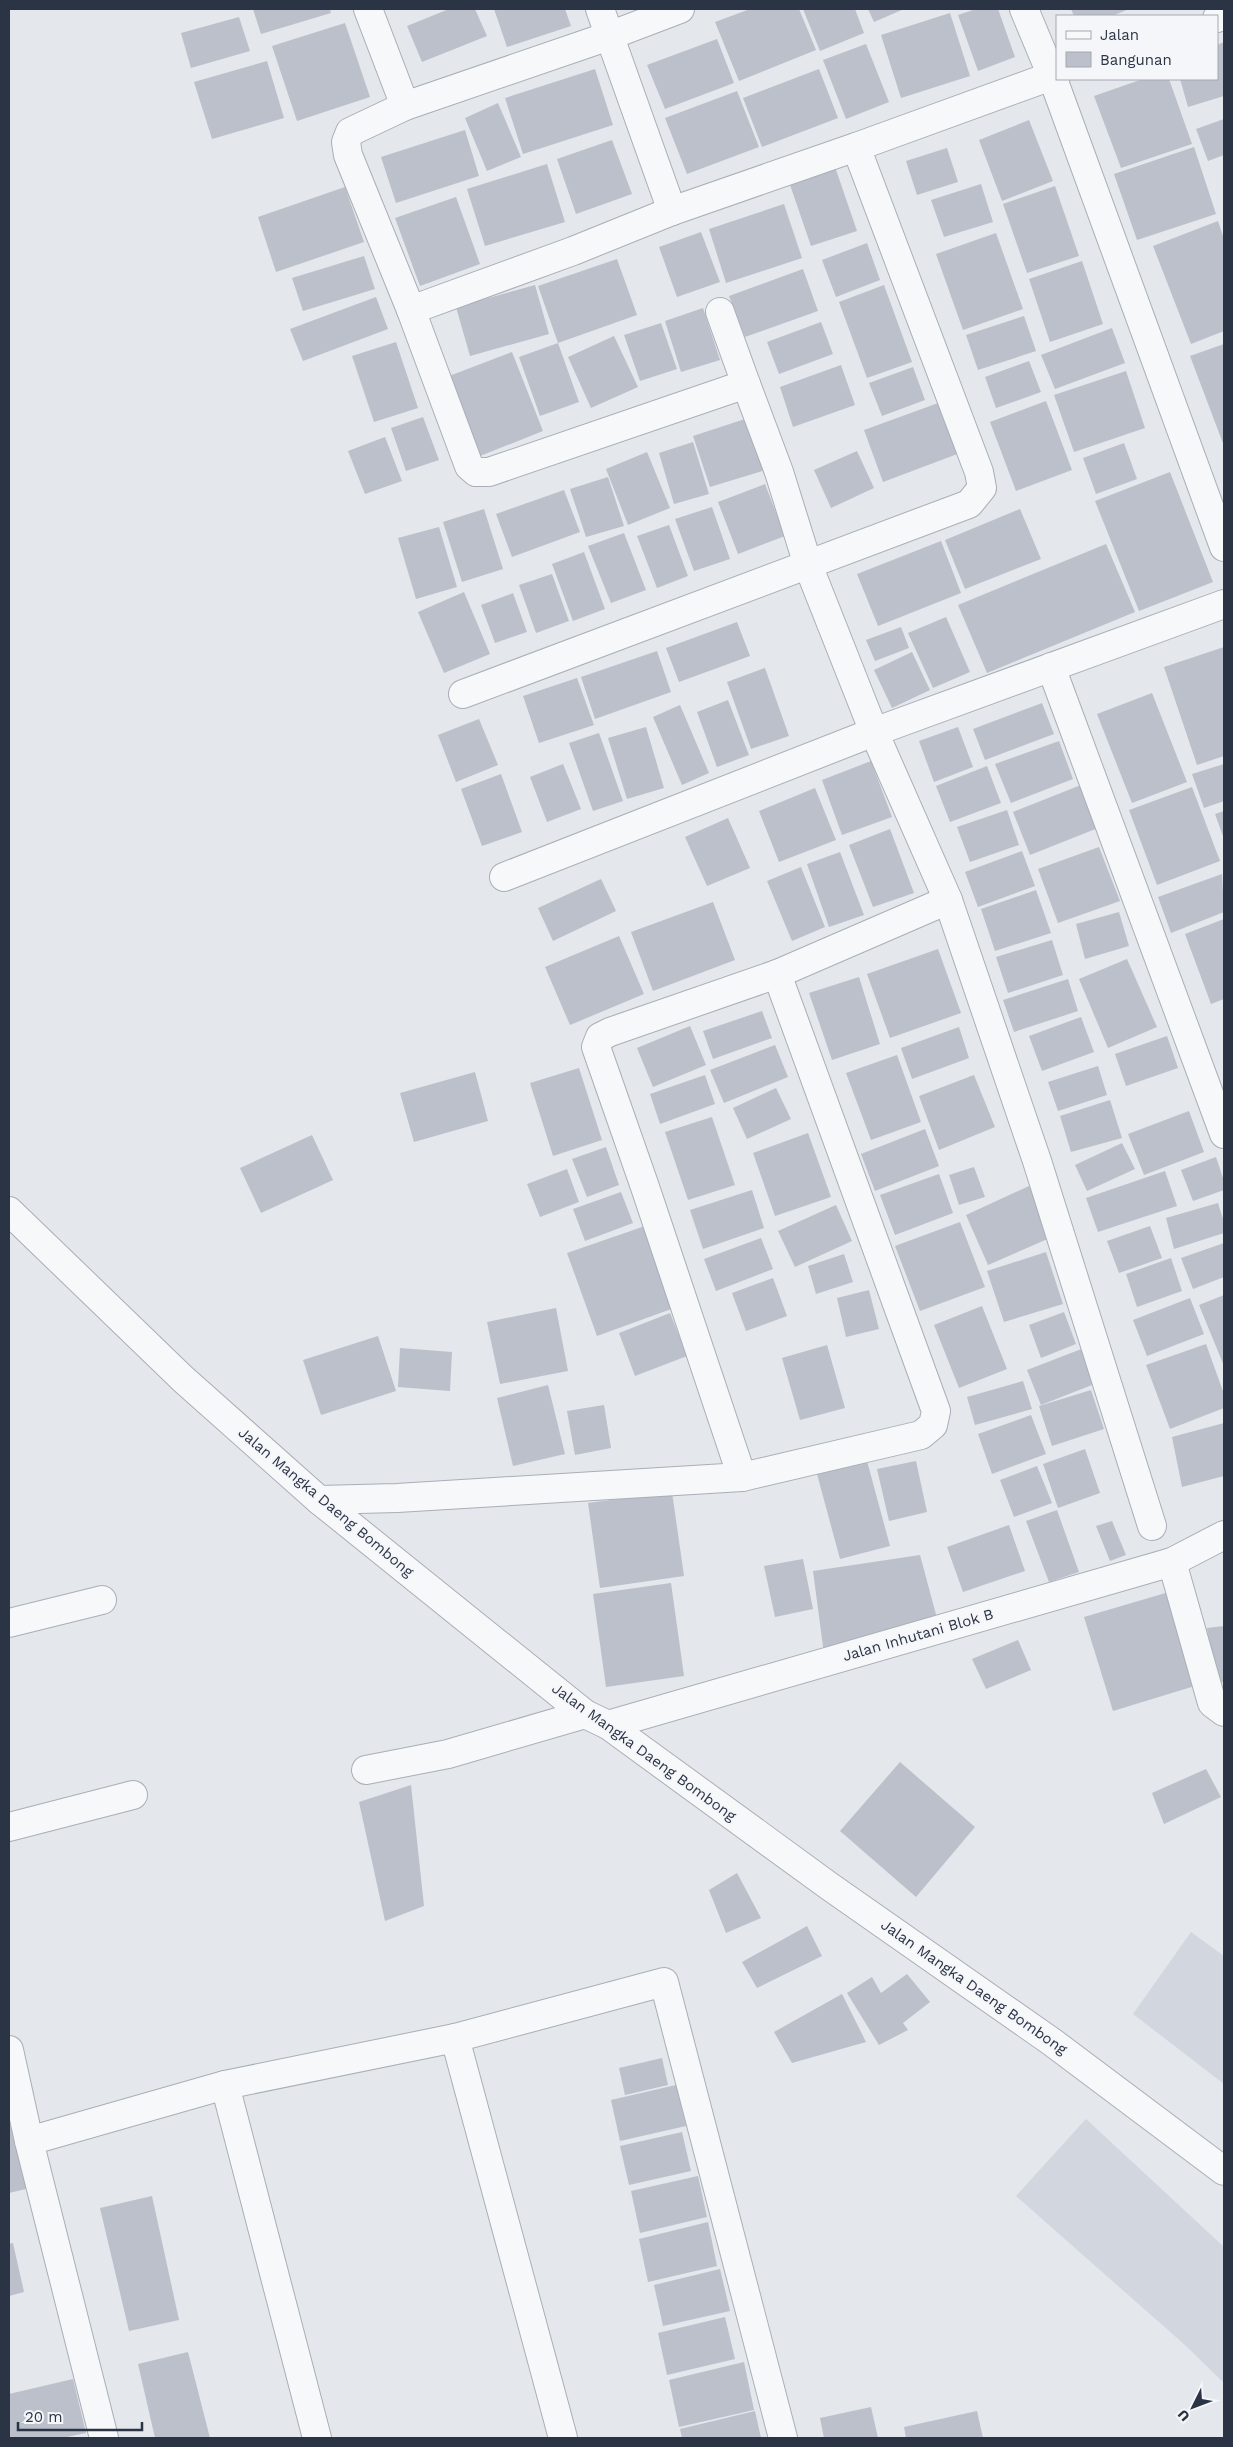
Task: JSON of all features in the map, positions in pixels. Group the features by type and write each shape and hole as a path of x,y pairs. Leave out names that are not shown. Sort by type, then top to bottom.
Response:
{"street":[{"path":"368,9 405,106"},
{"path":"600,9 672,211"},
{"path":"680,9 609,36 405,106 350,132 346,142 348,155 411,310 468,466 476,472 489,472 746,384"},
{"path":"1024,9 1054,75 1224,547"},
{"path":"411,310 573,251 672,211 1054,75"},
{"path":"463,694 969,504 982,488 979,472 856,147"},
{"path":"720,312 779,472 808,565 874,732 948,900 1037,1161 1152,1526"},
{"path":"504,877 874,732 1224,604"},
{"path":"1051,668 1224,1134"},
{"path":"742,1477 645,1186 596,1048 600,1037 610,1032 777,974 948,900"},
{"path":"319,1500 397,1498 742,1477 921,1435 932,1425 936,1411 777,974"},
{"name":"Jalan Mangka Daeng Bombong","path":"9,1211 183,1379 319,1500 597,1719 829,1886 1052,2042 1224,2171"},
{"name":"Jalan Inhutani Blok B","path":"366,1770 448,1754 597,1719 1172,1562 1224,1534"},
{"path":"1172,1562 1212,1703 1224,1712"},
{"path":"10,1622 102,1600"},
{"path":"9,1827 133,1795"},
{"path":"29,2141 225,2085 455,2038 664,1982 783,2438"},
{"path":"455,2038 563,2438"},
{"path":"9,2050 29,2141 104,2438"},
{"path":"225,2085 317,2438"}],"shaded area":[{"path":"1191,1932 1224,1956 1224,2084 1133,2014"},
{"path":"1086,2119 1224,2247 1224,2383 1185,2345 1016,2196"}],"building":[{"path":"253,9 330,9 331,13 261,34"},
{"path":"449,9 475,9 487,36 422,62 407,26"},
{"path":"494,9 565,9 571,26 507,47"},
{"path":"750,9 799,9 816,50 739,81 715,22"},
{"path":"803,9 855,9 864,33 820,51"},
{"path":"868,9 904,9 874,22"},
{"path":"976,9 998,9 1015,57 978,71 958,15"},
{"path":"1071,9 1129,9 1114,15 1074,15"},
{"path":"950,13 970,76 901,98 881,35"},
{"path":"239,17 250,51 191,68 181,33"},
{"path":"345,23 370,97 297,121 272,46"},
{"path":"717,39 734,83 665,109 647,65"},
{"path":"1224,42 1224,96 1188,107 1180,80 1218,80 1218,45"},
{"path":"866,44 889,102 846,119 823,60"},
{"path":"267,61 284,118 212,139 194,82"},
{"path":"595,69 613,125 523,154 505,98"},
{"path":"819,69 838,118 762,147 743,98"},
{"path":"1140,80 1169,80 1192,144 1121,168 1094,96"},
{"path":"737,91 759,147 687,174 665,118"},
{"path":"498,103 521,157 487,171 465,118"},
{"path":"1224,119 1224,155 1208,161 1196,129"},
{"path":"1029,120 1053,181 1002,201 979,140"},
{"path":"465,130 479,176 396,203 381,157"},
{"path":"612,140 632,194 576,214 557,159"},
{"path":"1194,147 1216,214 1137,240 1114,174"},
{"path":"947,148 958,182 917,195 906,161"},
{"path":"833,161 857,231 811,246 787,176"},
{"path":"547,164 565,222 485,246 467,189"},
{"path":"981,184 993,222 944,237 931,200"},
{"path":"1055,186 1079,256 1027,273 1003,204"},
{"path":"345,187 364,242 276,272 258,217"},
{"path":"456,197 480,264 420,286 395,218"},
{"path":"784,204 802,258 726,283 709,229"},
{"path":"1218,221 1224,239 1224,331 1191,344 1153,246"},
{"path":"701,232 720,282 677,297 659,247"},
{"path":"996,233 1023,309 963,330 936,254"},
{"path":"867,243 880,280 836,297 822,260"},
{"path":"364,256 375,289 303,311 292,278"},
{"path":"617,259 637,315 558,343 538,286"},
{"path":"1082,261 1103,324 1050,342 1029,279"},
{"path":"803,269 818,311 745,337 729,296"},
{"path":"535,285 549,334 470,356 456,307"},
{"path":"884,285 912,362 867,378 839,302"},
{"path":"376,297 388,329 303,361 290,329"},
{"path":"703,308 720,360 681,372 665,321"},
{"path":"1024,316 1036,351 978,370 966,335"},
{"path":"821,322 833,354 779,374 767,342"},
{"path":"661,323 677,369 640,381 624,335"},
{"path":"1112,328 1125,363 1055,389 1041,355"},
{"path":"614,336 638,387 591,408 568,357"},
{"path":"396,342 418,408 374,422 352,356"},
{"path":"558,343 579,402 540,416 519,357"},
{"path":"1224,344 1224,446 1190,356"},
{"path":"512,352 543,431 475,458 444,378"},
{"path":"1029,361 1041,392 996,408 985,377"},
{"path":"841,365 855,405 793,427 780,387"},
{"path":"913,367 925,400 882,416 869,383"},
{"path":"1126,371 1145,428 1074,452 1054,395"},
{"path":"1046,401 1072,470 1016,491 990,422"},
{"path":"941,402 960,453 883,482 864,430"},
{"path":"423,417 439,460 406,471 391,428"},
{"path":"748,418 766,470 710,487 693,436"},
{"path":"385,437 402,481 365,494 348,451"},
{"path":"693,442 709,494 674,504 659,453"},
{"path":"1124,443 1137,479 1096,494 1083,458"},
{"path":"857,451 874,488 831,508 814,470"},
{"path":"647,452 670,508 628,525 606,469"},
{"path":"1170,472 1213,582 1139,611 1095,501"},
{"path":"608,477 624,526 586,537 570,489"},
{"path":"765,484 785,536 738,554 718,502"},
{"path":"564,490 580,532 512,557 496,514"},
{"path":"712,507 730,559 694,571 675,519"},
{"path":"484,509 503,569 462,582 443,522"},
{"path":"1020,509 1041,559 965,589 945,540"},
{"path":"669,525 688,576 657,588 637,536"},
{"path":"439,527 457,587 416,599 398,538"},
{"path":"624,533 646,590 611,603 588,546"},
{"path":"941,541 961,593 878,626 857,574"},
{"path":"1106,544 1135,612 987,673 958,605"},
{"path":"584,552 605,609 573,621 552,564"},
{"path":"552,574 569,621 536,633 519,585"},
{"path":"464,592 490,654 444,673 418,612"},
{"path":"513,593 527,632 495,643 481,605"},
{"path":"946,617 970,672 933,688 908,633"},
{"path":"737,622 750,656 679,682 666,648"},
{"path":"901,627 909,648 875,661 866,640"},
{"path":"1224,647 1224,756 1197,765 1164,667"},
{"path":"657,651 671,692 595,719 581,677"},
{"path":"912,652 930,690 892,708 874,670"},
{"path":"765,668 789,736 751,749 727,682"},
{"path":"577,678 594,725 539,743 523,696"},
{"path":"1152,693 1187,782 1132,803 1097,714"},
{"path":"728,700 749,755 717,767 697,712"},
{"path":"1042,703 1054,734 985,760 973,729"},
{"path":"680,705 709,773 682,785 653,717"},
{"path":"479,719 498,765 456,782 438,735"},
{"path":"646,727 664,788 627,799 608,738"},
{"path":"958,727 973,767 934,782 919,741"},
{"path":"599,733 623,801 593,811 569,743"},
{"path":"1059,741 1073,779 1011,803 995,764"},
{"path":"871,761 892,817 842,835 822,780"},
{"path":"563,764 581,809 547,822 530,777"},
{"path":"1224,764 1224,801 1204,808 1192,774"},
{"path":"987,766 1001,803 950,822 936,786"},
{"path":"501,774 522,832 482,846 461,789"},
{"path":"1081,785 1098,828 1030,855 1013,812"},
{"path":"1192,787 1220,861 1157,885 1129,810"},
{"path":"815,788 836,840 779,862 759,811"},
{"path":"1007,810 1019,845 970,862 957,827"},
{"path":"1224,811 1224,839 1215,814"},
{"path":"728,818 750,868 707,886 685,837"},
{"path":"890,829 914,893 873,907 849,845"},
{"path":"1099,847 1120,901 1058,923 1038,869"},
{"path":"1022,851 1035,886 978,907 965,872"},
{"path":"840,852 864,915 829,927 807,864"},
{"path":"801,867 825,927 792,941 767,881"},
{"path":"1222,874 1224,912 1171,933 1158,897"},
{"path":"601,879 616,911 553,941 538,908"},
{"path":"1036,890 1051,933 995,951 981,909"},
{"path":"713,902 735,960 653,991 631,932"},
{"path":"1119,912 1129,946 1085,959 1076,924"},
{"path":"1224,919 1224,999 1211,1004 1185,934"},
{"path":"619,936 644,994 570,1025 545,967"},
{"path":"1052,940 1063,975 1008,993 996,957"},
{"path":"938,949 961,1013 890,1038 867,974"},
{"path":"1127,959 1157,1027 1108,1048 1079,979"},
{"path":"859,977 880,1044 832,1060 809,993"},
{"path":"1068,979 1078,1011 1014,1032 1003,1000"},
{"path":"762,1011 772,1038 713,1059 703,1031"},
{"path":"1081,1017 1094,1052 1042,1071 1029,1036"},
{"path":"690,1026 706,1065 653,1087 637,1048"},
{"path":"959,1027 969,1058 912,1079 901,1048"},
{"path":"1167,1036 1178,1068 1126,1086 1115,1054"},
{"path":"775,1045 788,1077 724,1103 710,1070"},
{"path":"897,1055 921,1122 871,1140 846,1073"},
{"path":"1098,1066 1107,1095 1058,1111 1048,1082"},
{"path":"579,1068 602,1140 553,1156 530,1083"},
{"path":"475,1072 488,1121 414,1142 400,1093"},
{"path":"705,1075 715,1104 660,1124 650,1094"},
{"path":"974,1075 995,1127 939,1150 919,1096"},
{"path":"776,1088 791,1119 747,1139 733,1108"},
{"path":"1110,1100 1122,1138 1071,1152 1060,1116"},
{"path":"1189,1111 1204,1152 1144,1175 1128,1134"},
{"path":"712,1117 735,1185 688,1200 665,1132"},
{"path":"925,1129 939,1166 875,1191 861,1154"},
{"path":"808,1133 831,1197 775,1216 753,1153"},
{"path":"312,1135 333,1180 261,1213 240,1168"},
{"path":"1122,1143 1135,1169 1087,1191 1075,1165"},
{"path":"606,1147 619,1185 587,1197 572,1159"},
{"path":"1216,1157 1224,1181 1224,1190 1193,1201 1181,1170"},
{"path":"974,1167 985,1197 959,1205 949,1175"},
{"path":"567,1169 579,1202 540,1217 527,1184"},
{"path":"1165,1171 1177,1206 1098,1232 1086,1198"},
{"path":"939,1174 953,1213 895,1235 880,1195"},
{"path":"1029,1186 1052,1237 988,1265 966,1215"},
{"path":"752,1190 764,1228 703,1249 690,1210"},
{"path":"621,1192 633,1223 585,1241 573,1209"},
{"path":"1218,1203 1224,1222 1224,1233 1174,1249 1166,1218"},
{"path":"836,1205 852,1241 795,1267 778,1231"},
{"path":"960,1222 985,1287 920,1311 895,1246"},
{"path":"645,1226 674,1308 597,1336 567,1253"},
{"path":"1150,1226 1162,1258 1119,1273 1107,1241"},
{"path":"761,1238 773,1269 716,1291 704,1259"},
{"path":"1224,1243 1224,1277 1193,1289 1181,1258"},
{"path":"1046,1252 1063,1304 1004,1322 987,1271"},
{"path":"844,1254 853,1282 816,1294 808,1266"},
{"path":"1171,1258 1182,1291 1137,1307 1126,1274"},
{"path":"773,1278 787,1316 746,1331 732,1293"},
{"path":"869,1290 879,1329 846,1337 837,1298"},
{"path":"1224,1295 1224,1366 1199,1305"},
{"path":"1190,1298 1204,1334 1147,1356 1133,1320"},
{"path":"982,1306 1007,1369 959,1388 934,1325"},
{"path":"556,1308 568,1371 500,1384 487,1322"},
{"path":"1064,1312 1076,1344 1041,1358 1029,1325"},
{"path":"670,1313 687,1356 635,1376 619,1333"},
{"path":"378,1336 396,1391 321,1415 303,1360"},
{"path":"1206,1344 1224,1394 1224,1408 1170,1429 1146,1365"},
{"path":"827,1345 845,1408 800,1420 782,1358"},
{"path":"400,1348 452,1352 450,1391 398,1387"},
{"path":"1084,1348 1097,1383 1041,1405 1027,1370"},
{"path":"1023,1381 1032,1409 975,1425 967,1397"},
{"path":"548,1385 565,1454 513,1466 497,1398"},
{"path":"1091,1390 1104,1429 1052,1446 1039,1406"},
{"path":"604,1405 611,1448 575,1455 567,1411"},
{"path":"1031,1415 1046,1454 992,1474 978,1434"},
{"path":"1224,1423 1224,1476 1182,1487 1172,1437"},
{"path":"1085,1449 1100,1493 1058,1508 1043,1464"},
{"path":"867,1461 890,1546 840,1559 817,1474"},
{"path":"916,1461 927,1512 889,1521 877,1469"},
{"path":"1037,1466 1052,1503 1014,1517 1000,1480"},
{"path":"672,1492 684,1576 600,1588 588,1503"},
{"path":"1057,1510 1079,1572 1049,1582 1026,1521"},
{"path":"1112,1521 1126,1555 1110,1561 1096,1526"},
{"path":"1009,1525 1025,1571 963,1592 947,1547"},
{"path":"920,1555 938,1622 824,1654 813,1571"},
{"path":"803,1559 813,1609 775,1617 764,1566"},
{"path":"671,1583 684,1676 606,1687 593,1594"},
{"path":"1169,1592 1198,1685 1113,1711 1084,1617"},
{"path":"1224,1626 1224,1682 1215,1683 1207,1628"},
{"path":"1018,1640 1031,1670 986,1689 972,1659"},
{"path":"900,1762 975,1827 916,1897 840,1831"},
{"path":"1206,1769 1221,1797 1164,1824 1152,1793"},
{"path":"411,1785 424,1906 385,1921 359,1802"},
{"path":"737,1873 761,1918 726,1933 709,1890"},
{"path":"807,1926 822,1956 757,1988 742,1962"},
{"path":"907,1974 930,2002 903,2023 908,2030 879,2045 847,1993 872,1977 881,1993"},
{"path":"842,1994 866,2042 792,2063 774,2032"},
{"path":"662,2058 668,2085 625,2095 619,2068"},
{"path":"676,2085 686,2126 620,2141 611,2100"},
{"path":"15,2126 30,2188 9,2193 9,2127"},
{"path":"682,2132 691,2171 629,2185 620,2146"},
{"path":"698,2176 707,2217 640,2233 631,2191"},
{"path":"152,2196 179,2320 129,2331 100,2208"},
{"path":"708,2222 717,2266 648,2282 639,2239"},
{"path":"13,2243 24,2292 9,2296 9,2244"},
{"path":"720,2269 730,2311 663,2326 654,2285"},
{"path":"725,2317 735,2359 667,2375 658,2333"},
{"path":"188,2352 210,2438 155,2438 138,2364"},
{"path":"744,2362 754,2410 679,2427 669,2380"},
{"path":"73,2379 86,2433 62,2438 9,2438 9,2394"},
{"path":"871,2407 878,2438 824,2438 820,2418"},
{"path":"755,2411 761,2438 682,2438 680,2429"},
{"path":"977,2411 983,2438 906,2438 904,2427"}]}
